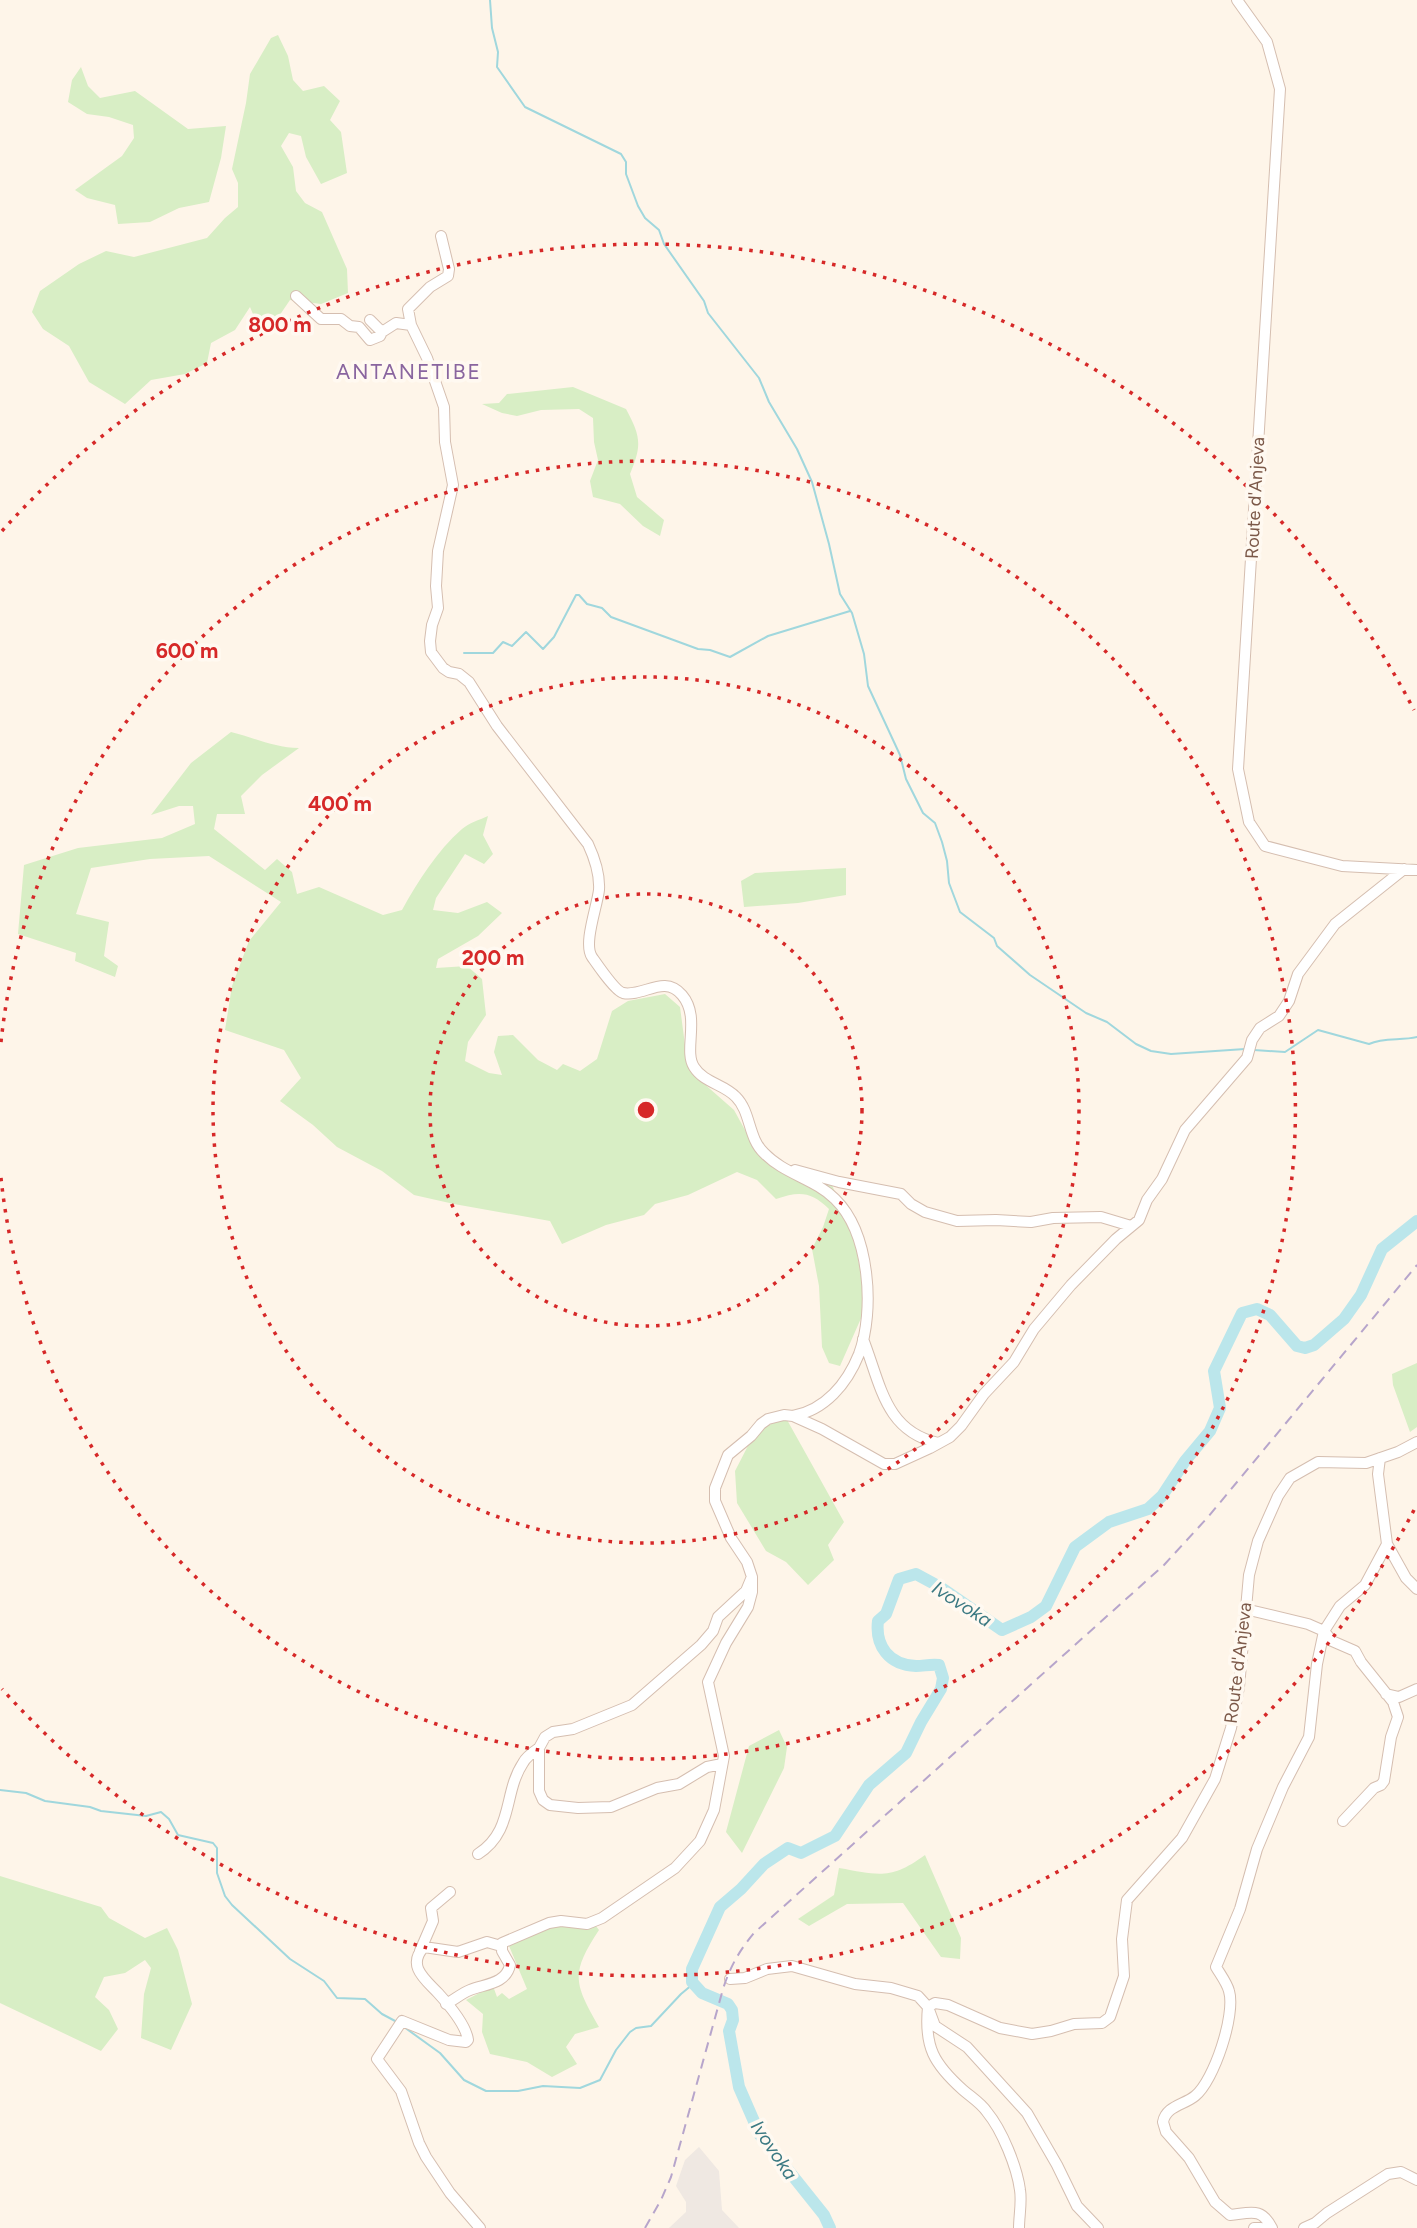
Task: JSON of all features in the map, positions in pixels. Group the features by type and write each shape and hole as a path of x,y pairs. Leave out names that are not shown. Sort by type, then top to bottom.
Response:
{"street":[{"name":"Route d'Anjeva","path":"1237,0 1267,42 1280,89 1238,769 1250,822 1265,846 1342,866 1417,870"},
{"path":"440,236 449,270 448,276 430,287 408,309 411,324 444,407 445,442 453,485 438,551 436,586 439,608 432,625 431,652 449,673 459,674 469,682 496,726 588,844 595,858 599,879 596,911 588,947 590,954 616,989 623,993 664,985 676,989 685,999 691,1015 691,1060 694,1068 705,1079 738,1099 753,1139 763,1152 779,1166 835,1198 854,1227 867,1283 863,1339 854,1366 837,1391 810,1413 784,1415 768,1419 761,1424 729,1455 715,1488 715,1501 722,1520 747,1562 752,1577 752,1592 748,1606 726,1643 708,1682 723,1748 714,1810 700,1841 675,1868 602,1918 587,1924 561,1920 549,1923 509,1938 501,1946"},
{"path":"296,296 321,319 341,319 350,326 359,327 370,340 377,339 382,332 396,323 411,324"},
{"path":"370,320 382,332"},
{"path":"793,1416 884,1464 902,1461 950,1437 1014,1362 1034,1329 1071,1285 1106,1248 1139,1220 1185,1130 1247,1058 1252,1040 1260,1028 1279,1016 1289,1001 1298,974 1335,923 1404,869"},
{"path":"779,1166 839,1182 901,1194 925,1212 957,1221 1031,1222 1053,1218 1101,1217 1131,1226"},
{"path":"863,1339 890,1410 897,1421 920,1439 939,1443"},
{"name":"Route d'Anjeva","path":"928,2007 935,2003 948,2005 1000,2028 1032,2034 1074,2024 1102,2023 1110,2017 1124,1976 1122,1939 1127,1900 1182,1838 1215,1779 1231,1728 1237,1697 1249,1575 1258,1541 1278,1496 1290,1478 1318,1462 1366,1462 1398,1452 1417,1442"},
{"path":"1380,1458 1378,1474 1387,1544 1406,1578 1417,1589"},
{"path":"1272,2228 1266,2217 1260,2213 1230,2215 1214,2203 1189,2158 1166,2132 1163,2122 1167,2112 1195,2096 1204,2086 1222,2052 1230,2001 1229,1990 1216,1967 1240,1909 1257,1849 1283,1787 1309,1737 1317,1664 1324,1631 1340,1606 1366,1584 1387,1544"},
{"path":"478,1854 499,1832 524,1761 539,1748 545,1737 552,1732 573,1729 632,1705 701,1645 713,1631 718,1617 746,1591 752,1577"},
{"path":"1245,1609 1308,1624 1324,1631 1332,1641 1355,1651 1360,1662 1393,1702 1398,1717 1391,1737 1384,1782 1374,1788 1343,1821"},
{"path":"1386,1693 1399,1697 1417,1689"},
{"path":"539,1748 539,1791 543,1800 550,1805 578,1808 611,1807 657,1788 679,1784 707,1767 722,1764"},
{"path":"450,1892 431,1908 433,1921 416,1965 419,1974 446,2004 468,2040 466,2042 449,2039 399,2026 377,2059 401,2091 426,2157 450,2193 480,2228"},
{"path":"420,1951 430,1946 458,1952 487,1942 501,1946 510,1965 505,1977 469,1990 446,2004"},
{"path":"730,1979 745,1978 767,1969 792,1966 855,1984 904,1991 918,1996 928,2007 935,2026 967,2047 1027,2113 1077,2206 1098,2228"},
{"path":"928,2007 926,2030 931,2053 946,2075 985,2109 1000,2134 1018,2179 1021,2194 1019,2228"},
{"path":"1304,2228 1388,2174 1401,2172 1417,2180"},
{"path":"1254,2228 1261,2228"}],"shaded area":[{"path":"699,2147 719,2171 722,2210 739,2228 669,2228 686,2212 686,2202 676,2186 685,2160"}],"green space":[{"path":"278,35 288,56 293,80 303,91 324,86 340,101 330,120 341,132 347,173 321,184 306,157 301,136 289,133 281,146 293,167 296,191 305,203 322,212 347,269 348,293 321,304 290,300 273,325 258,326 250,307 235,330 211,343 207,363 185,374 151,380 125,404 89,382 69,346 43,329 32,312 40,291 79,264 106,251 134,257 207,238 238,207 238,183 232,169 250,74 271,38"},
{"path":"81,67 88,86 100,98 135,91 188,129 226,126 221,158 209,202 179,208 150,222 118,224 115,205 87,198 75,190 122,156 134,138 133,125 109,117 87,114 68,102 72,80"},
{"path":"573,387 626,409 635,427 638,441 637,456 630,474 637,497 664,520 660,536 643,526 620,504 593,497 590,481 598,460 593,418 579,409 541,410 517,416 482,404 499,403 507,394"},
{"path":"231,732 273,745 299,748 262,775 241,796 245,814 217,814 214,829 265,870 277,859 292,872 297,894 319,887 383,915 402,910 421,877 444,847 465,827 488,816 483,835 493,854 484,864 465,854 436,898 433,910 458,913 487,902 502,913 478,936 438,959 436,968 467,966 482,979 486,1015 468,1042 465,1061 489,1073 502,1075 494,1052 498,1036 513,1035 538,1060 557,1070 563,1064 580,1071 597,1059 612,1011 628,1001 665,994 680,1007 687,1060 693,1074 734,1110 756,1150 832,1185 854,1237 863,1286 862,1316 840,1366 829,1363 822,1347 819,1286 812,1249 829,1209 810,1196 798,1194 776,1199 757,1180 737,1172 688,1195 655,1204 644,1215 606,1225 562,1244 550,1221 414,1195 382,1171 337,1147 280,1101 301,1078 284,1050 225,1030 232,986 249,941 281,902 209,856 150,859 91,868 76,914 109,922 104,956 118,966 115,977 75,961 76,953 18,934 24,865 78,848 162,838 195,824 193,806 179,806 151,815 191,763"},
{"path":"846,868 846,895 798,903 744,907 741,881 755,873"},
{"path":"1417,1363 1417,1427 1410,1432 1393,1385 1392,1374"},
{"path":"786,1418 844,1522 828,1545 834,1560 808,1585 786,1562 766,1551 737,1503 735,1471 751,1440 764,1427"},
{"path":"779,1730 787,1747 784,1768 742,1853 726,1832 749,1746"},
{"path":"925,1855 961,1938 960,1959 941,1957 903,1903 847,1904 809,1926 798,1919 834,1895 839,1868 875,1874 893,1872"},
{"path":"0,1876 101,1907 109,1918 145,1938 167,1928 178,1950 192,2004 171,2050 141,2038 144,1994 151,1968 145,1960 125,1973 104,1977 95,1997 109,2010 118,2029 101,2051 0,2003"},
{"path":"567,1923 595,1925 599,1930 583,1958 579,1979 584,1999 599,2027 575,2034 566,2047 577,2064 552,2077 527,2062 490,2054 482,2032 483,2014 466,2000 493,1986 497,1997 502,1993 509,1999 527,1989 507,1941"}],"waterway":[{"path":"490,0 492,28 498,52 497,67 525,107 621,154 626,162 626,174 645,218 659,230 664,244 704,301 708,313 759,378 769,402 797,449 812,482 840,594 852,613 864,654 868,686 900,755 906,779 923,813 935,823 947,861 949,883 960,912 994,938 997,946 1030,975 1086,1013 1107,1022 1136,1044 1151,1051 1171,1054 1245,1049"},
{"path":"464,653 493,653 503,642 512,646 526,632 543,649 554,637 576,595 587,604 602,608 611,617 698,649 730,657 768,636 850,611"},
{"path":"1254,1050 1285,1052 1318,1030 1369,1044 1417,1037"},
{"name":"Ivovoka","path":"830,2228 824,2215 760,2135 739,2087 729,2031 733,2020 732,2010 728,2004 702,1993 692,1982 692,1969 720,1907 764,1864 788,1848 801,1853 835,1836 869,1785 906,1753 941,1689 943,1678 939,1665 906,1665 891,1658 882,1646 878,1621 886,1614 899,1579 916,1574 940,1587 1002,1630 1031,1617 1046,1606 1075,1547 1109,1522 1148,1509 1162,1496 1185,1461 1210,1431 1220,1408 1214,1371 1242,1313 1257,1309 1270,1315 1297,1346 1305,1348 1314,1345 1344,1319 1361,1295 1382,1249 1417,1221"},
{"path":"0,1790 26,1793 45,1801 101,1811 146,1816 161,1812 169,1819 178,1835 213,1843 217,1848 217,1873 225,1896 290,1959 324,1981 337,1998 365,1999 382,2014 397,2022"},
{"path":"404,2027 440,2053 464,2080 486,2091 518,2091 543,2086 580,2088 600,2080 616,2050 630,2032 636,2028 651,2026 693,1984"}],"railway":[{"path":"645,2228 671,2177 726,1981 754,1933 1164,1565 1208,1517 1417,1265"}],"district":[{"name":"ANTANETIBE","path":"409,371"}]}
